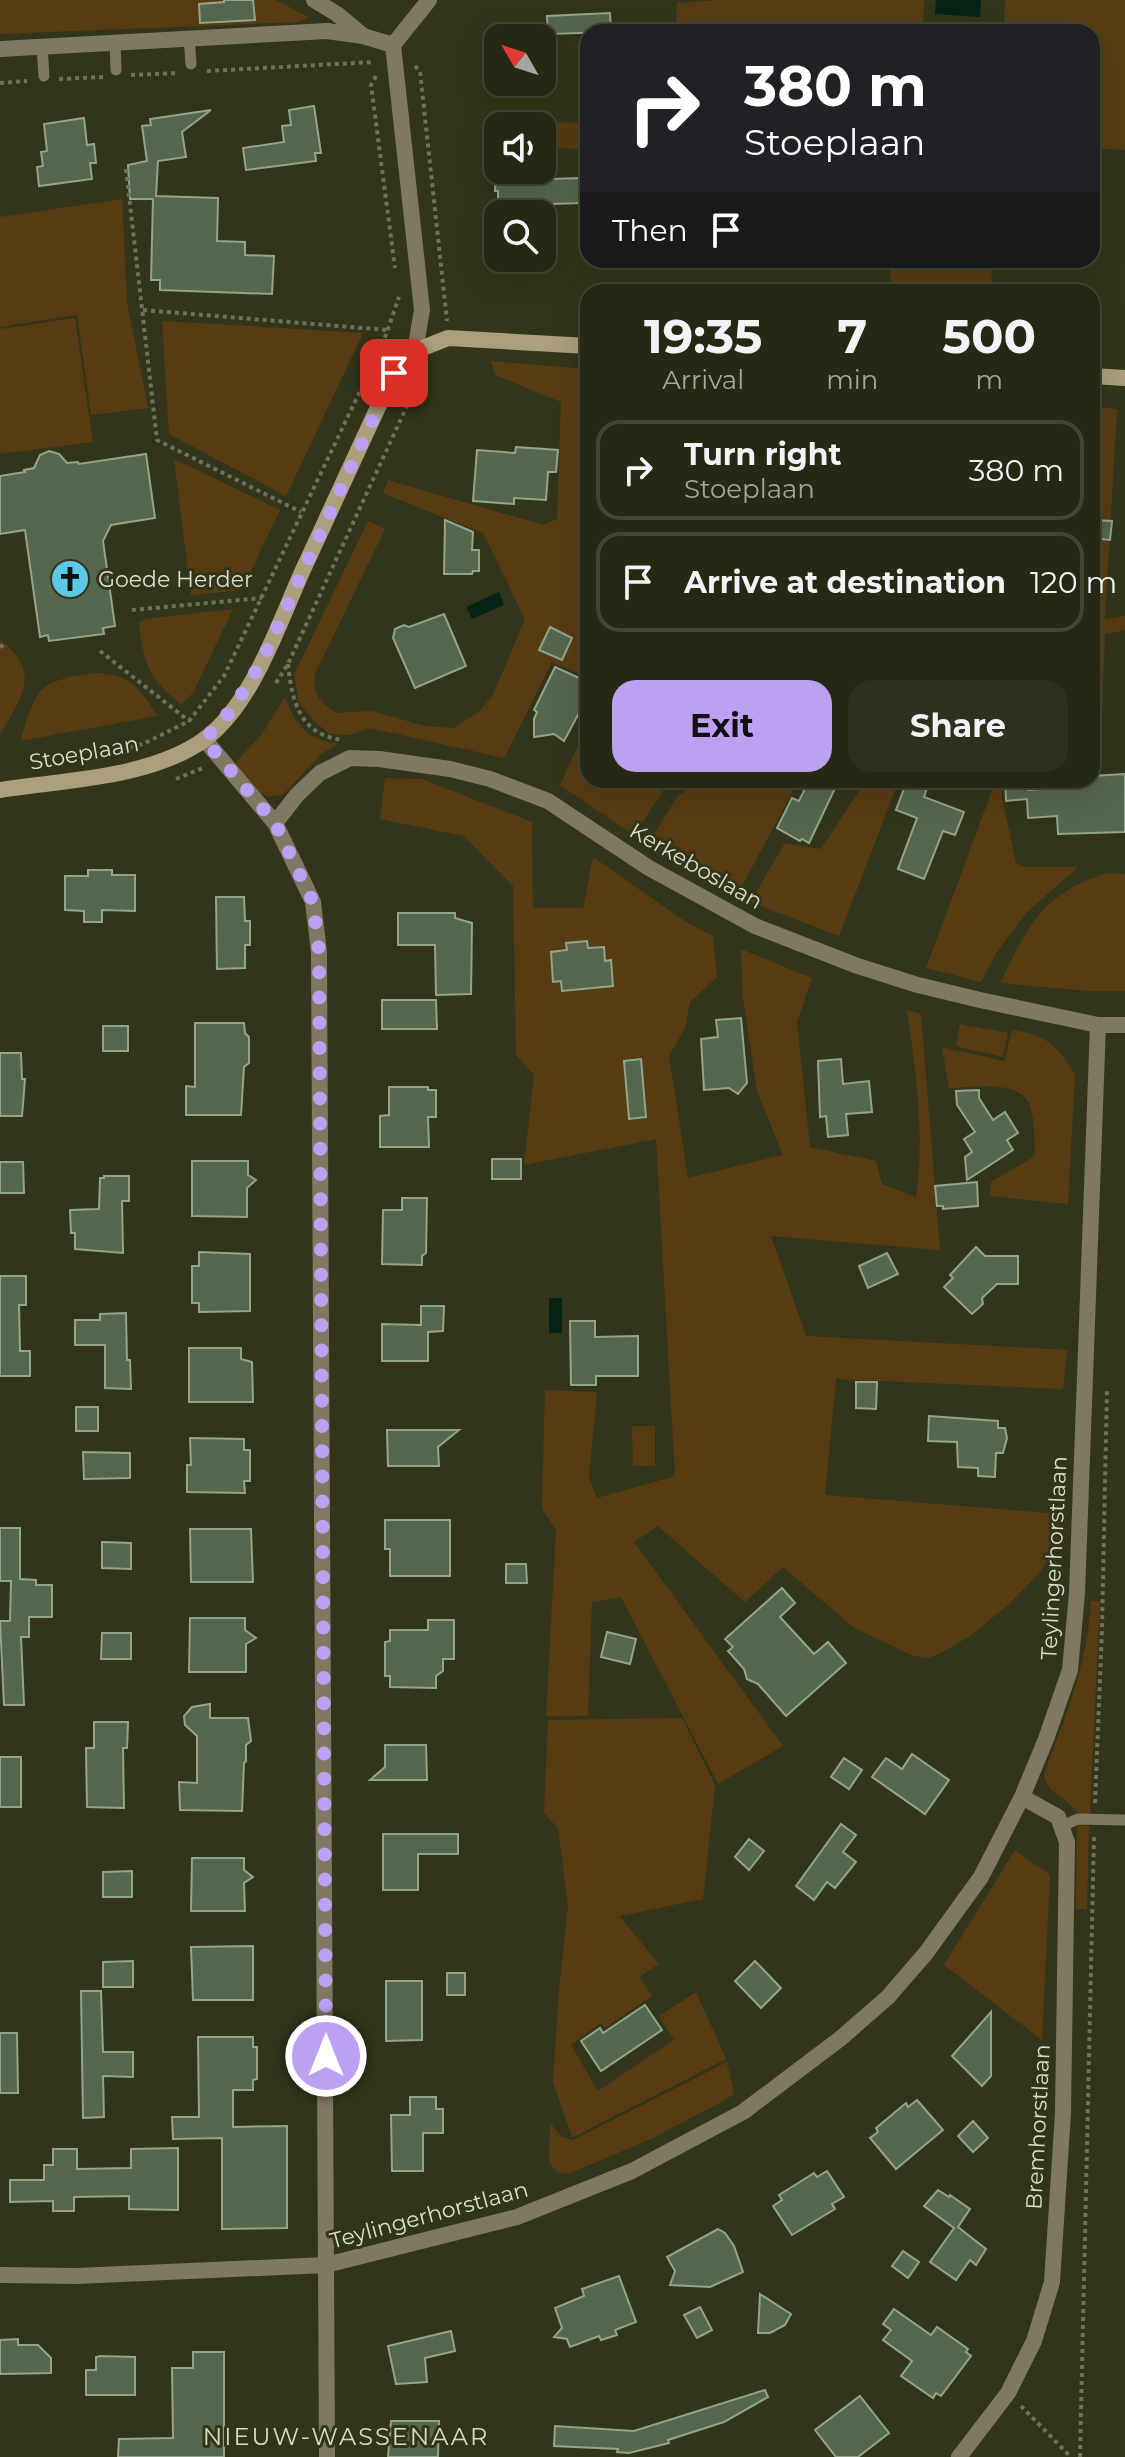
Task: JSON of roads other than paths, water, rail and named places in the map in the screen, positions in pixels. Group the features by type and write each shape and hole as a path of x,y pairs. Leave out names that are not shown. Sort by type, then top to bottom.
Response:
{"street":[{"path":"314,0 363,36"},
{"path":"415,351 422,310 393,45 429,0"},
{"path":"0,49 327,31 363,36 393,45"},
{"path":"415,351 448,338 580,346"},
{"name":"Stoeplaan","path":"0,790 136,769 175,756 204,739 222,722 261,663 394,373 415,351"},
{"path":"1100,376 1125,378"},
{"path":"204,739 275,823 313,902 319,952 327,2457"},
{"name":"Kerkeboslaan","path":"275,823 320,773 350,758 379,759 476,776 548,801 649,868 755,926 855,965 918,985 1098,1025 1125,1025"},
{"name":"Teylingerhorstlaan","path":"0,2275 77,2276 326,2265 517,2217 632,2171 743,2112 841,2038 897,1986 926,1953 981,1877 1022,1797 1070,1670 1077,1593 1098,1025"},
{"path":"1022,1797 1058,1817 1062,1826"},
{"name":"Bremhorstlaan","path":"959,2457 1008,2393 1034,2341 1052,2282 1063,2113 1067,1842 1062,1826"}],"lane":[{"path":"189,38 191,64"},
{"path":"115,42 116,70"},
{"path":"42,46 44,76"},
{"path":"1062,1826 1078,1819 1125,1820"}],"place":[{"name":"Goede Herder","path":"70,579"}],"district":[{"name":"NIEUW-WASSENAAR","path":"346,2436"}]}
